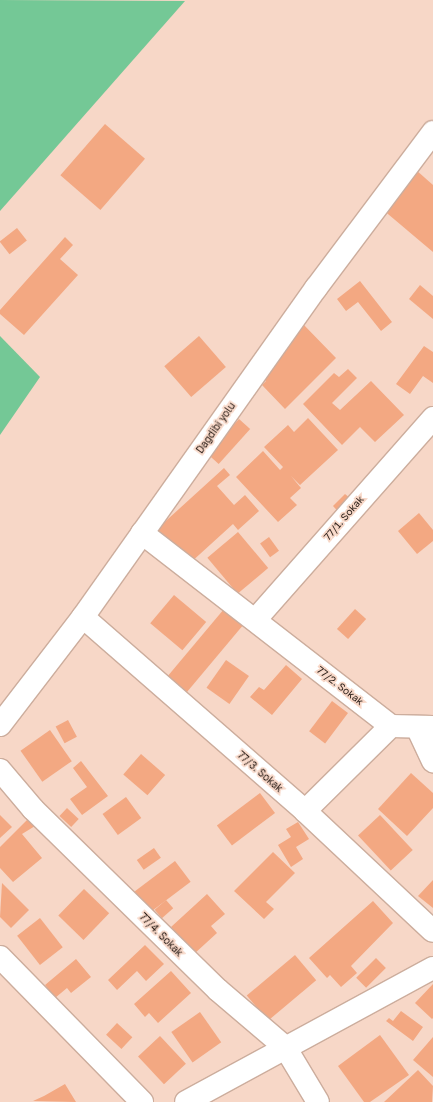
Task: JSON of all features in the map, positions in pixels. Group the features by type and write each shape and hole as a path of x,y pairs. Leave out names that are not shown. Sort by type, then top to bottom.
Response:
{"street":[{"name":"Dagdibi yolu","path":"0,725 83,617 316,288 433,132"},
{"name":"77/1. Sokak","path":"256,619 433,418"},
{"name":"77/2. Sokak","path":"142,533 256,619 391,726"},
{"name":"77/3. Sokak","path":"83,617 305,811 433,931"},
{"path":"305,811 391,726 425,727 433,761"},
{"name":"77/4. Sokak","path":"0,770 33,809 218,990 285,1047 310,1099"},
{"path":"0,957 7,978 142,1102"},
{"path":"186,1102 285,1047 326,1028 433,968"}],"green space":[{"path":"0,0 185,1 0,211"},
{"path":"0,336 40,377 0,435"}],"building":[{"path":"105,124 145,159 100,210 60,175"},
{"path":"416,170 433,185 433,252 382,209"},
{"path":"17,228 27,241 10,254 0,241"},
{"path":"65,237 73,245 60,259 78,275 24,335 0,314 0,310"},
{"path":"360,281 392,322 381,331 358,302 346,311 337,299"},
{"path":"420,285 433,296 433,319 409,299"},
{"path":"302,323 336,358 285,409 262,385 266,381 259,374"},
{"path":"199,336 226,367 191,397 164,366"},
{"path":"424,346 433,352 433,383 423,376 410,394 396,384"},
{"path":"348,369 357,378 332,403 340,410 371,381 404,415 375,442 360,427 342,445 303,404 334,373 339,377"},
{"path":"308,418 338,450 300,485 291,476 301,488 290,498 297,505 278,522 236,477 263,451 280,470 283,467 264,447 288,425 294,432"},
{"path":"239,419 250,429 219,464 208,454"},
{"path":"224,468 230,475 217,486 234,505 245,495 259,511 238,530 233,524 189,564 157,529"},
{"path":"345,494 356,503 343,517 333,506"},
{"path":"419,513 433,530 433,541 417,554 398,531"},
{"path":"238,532 268,568 238,594 207,558"},
{"path":"269,537 279,551 270,557 260,543"},
{"path":"174,595 206,622 182,650 150,623"},
{"path":"224,609 243,625 186,693 167,677"},
{"path":"355,609 366,619 348,639 337,629"},
{"path":"226,660 249,676 229,704 206,688"},
{"path":"286,665 302,679 272,715 250,697 259,687 264,690"},
{"path":"332,701 348,713 325,743 309,731"},
{"path":"68,720 77,737 65,743 56,727"},
{"path":"50,730 72,761 42,782 21,751"},
{"path":"141,754 165,775 147,795 123,774"},
{"path":"81,761 108,796 82,815 70,799 87,787 73,768"},
{"path":"411,773 433,793 433,808 407,836 378,809"},
{"path":"260,793 275,813 232,845 217,825"},
{"path":"126,797 141,818 118,835 103,814"},
{"path":"67,808 79,819 71,827 59,816"},
{"path":"0,815 12,827 0,838"},
{"path":"380,815 413,850 391,871 358,835"},
{"path":"29,818 35,826 22,834 42,858 13,882 0,868 0,847"},
{"path":"298,822 309,839 296,847 303,859 291,867 278,845 291,837 286,829"},
{"path":"154,848 161,858 144,870 137,860"},
{"path":"273,852 295,873 266,902 274,909 264,919 234,891"},
{"path":"175,861 191,882 146,915 130,895"},
{"path":"433,880 433,908 418,896"},
{"path":"2,883 29,910 11,928 0,917"},
{"path":"84,889 109,913 83,940 58,916"},
{"path":"207,894 225,914 211,926 217,933 194,954 171,927"},
{"path":"166,900 173,908 162,918 155,910"},
{"path":"373,901 393,923 351,966 357,973 341,987 330,975 327,978 309,958"},
{"path":"40,918 63,947 40,965 17,936"},
{"path":"145,945 164,964 146,981 137,971 117,990 108,980"},
{"path":"295,955 316,980 268,1021 247,995"},
{"path":"376,958 386,968 366,988 356,978"},
{"path":"76,959 91,977 71,993 67,988 55,998 45,985"},
{"path":"171,971 191,993 158,1023 149,1013 145,1017 134,1004"},
{"path":"433,984 433,1018 432,1019 415,1003"},
{"path":"401,1011 423,1027 413,1041 386,1021 389,1018 393,1021"},
{"path":"200,1012 221,1042 193,1062 171,1032"},
{"path":"117,1023 132,1037 121,1049 106,1035"},
{"path":"380,1035 409,1075 370,1102 364,1102 338,1066"},
{"path":"160,1036 186,1064 164,1084 138,1056"},
{"path":"433,1037 433,1077 413,1060"},
{"path":"418,1070 433,1086 432,1102 384,1102"},
{"path":"65,1084 76,1102 33,1101 44,1096"}]}
